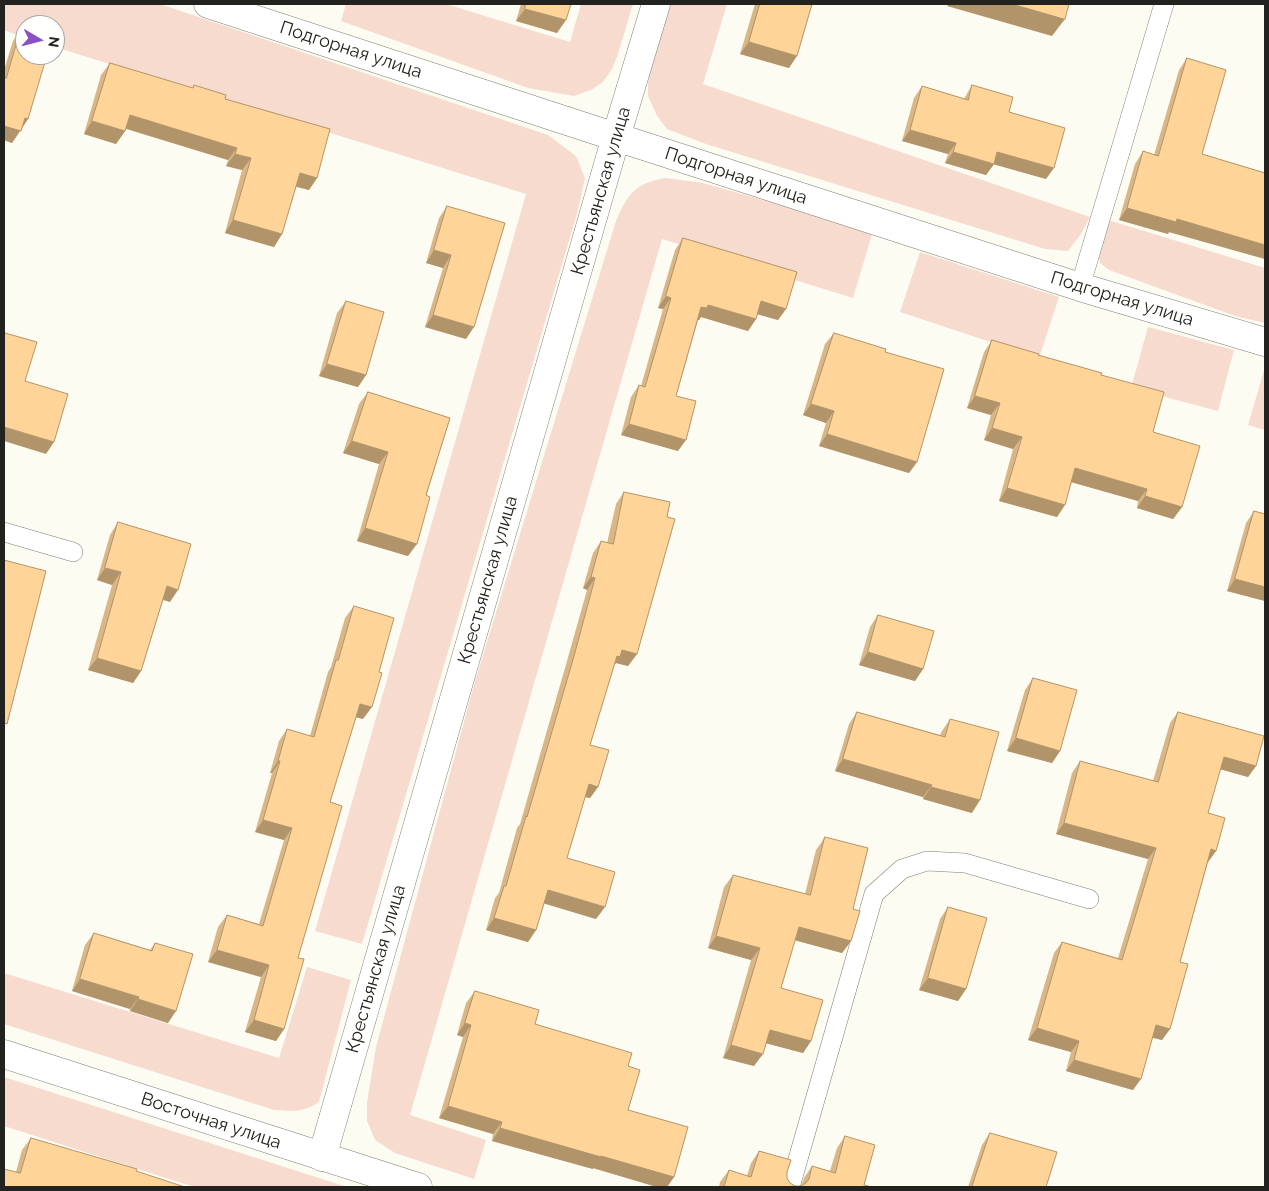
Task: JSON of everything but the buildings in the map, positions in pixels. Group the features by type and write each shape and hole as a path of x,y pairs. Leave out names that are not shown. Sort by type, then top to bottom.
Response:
{"street":[{"name":"Подгорная улица","path":"208,4 1080,287 1265,342"},
{"name":"Крестьянская улица","path":"322,1157 656,4"},
{"name":"Восточная улица","path":"4,1054 418,1187"}],"lane":[{"path":"1080,287 1164,4"},
{"path":"4,532 73,552"},
{"path":"790,1187 874,894 902,869 927,861 965,863 1089,899"}],"shaded area":[{"path":"4,4 160,4 548,135 576,156 585,178 578,210 362,944 315,931 526,194 65,50 65,15 15,15 15,34 4,30"},
{"path":"346,4 446,4 570,42 581,4 633,4 612,69 603,82 591,90 574,96 528,88 341,21"},
{"path":"670,4 727,4 703,84 1090,217 1081,234 1068,251 1045,249 706,144 667,129 657,116 648,96 648,82"},
{"path":"666,178 703,183 873,231 853,298 662,239 410,1115 486,1140 474,1179 395,1153 375,1140 367,1121 367,1102 376,1047 475,681 615,224 623,206 633,192 646,183"},
{"path":"1105,219 1265,268 1265,323 1235,316 1109,270 1100,263 1098,254"},
{"path":"920,252 1059,297 1039,358 900,312"},
{"path":"1148,327 1234,350 1218,411 1131,388"},
{"path":"1265,367 1265,430 1248,425"},
{"path":"307,967 351,980 319,1102 303,1110 274,1110 4,1024 4,973 279,1058"},
{"path":"4,1077 347,1187 194,1187 4,1126"}]}
